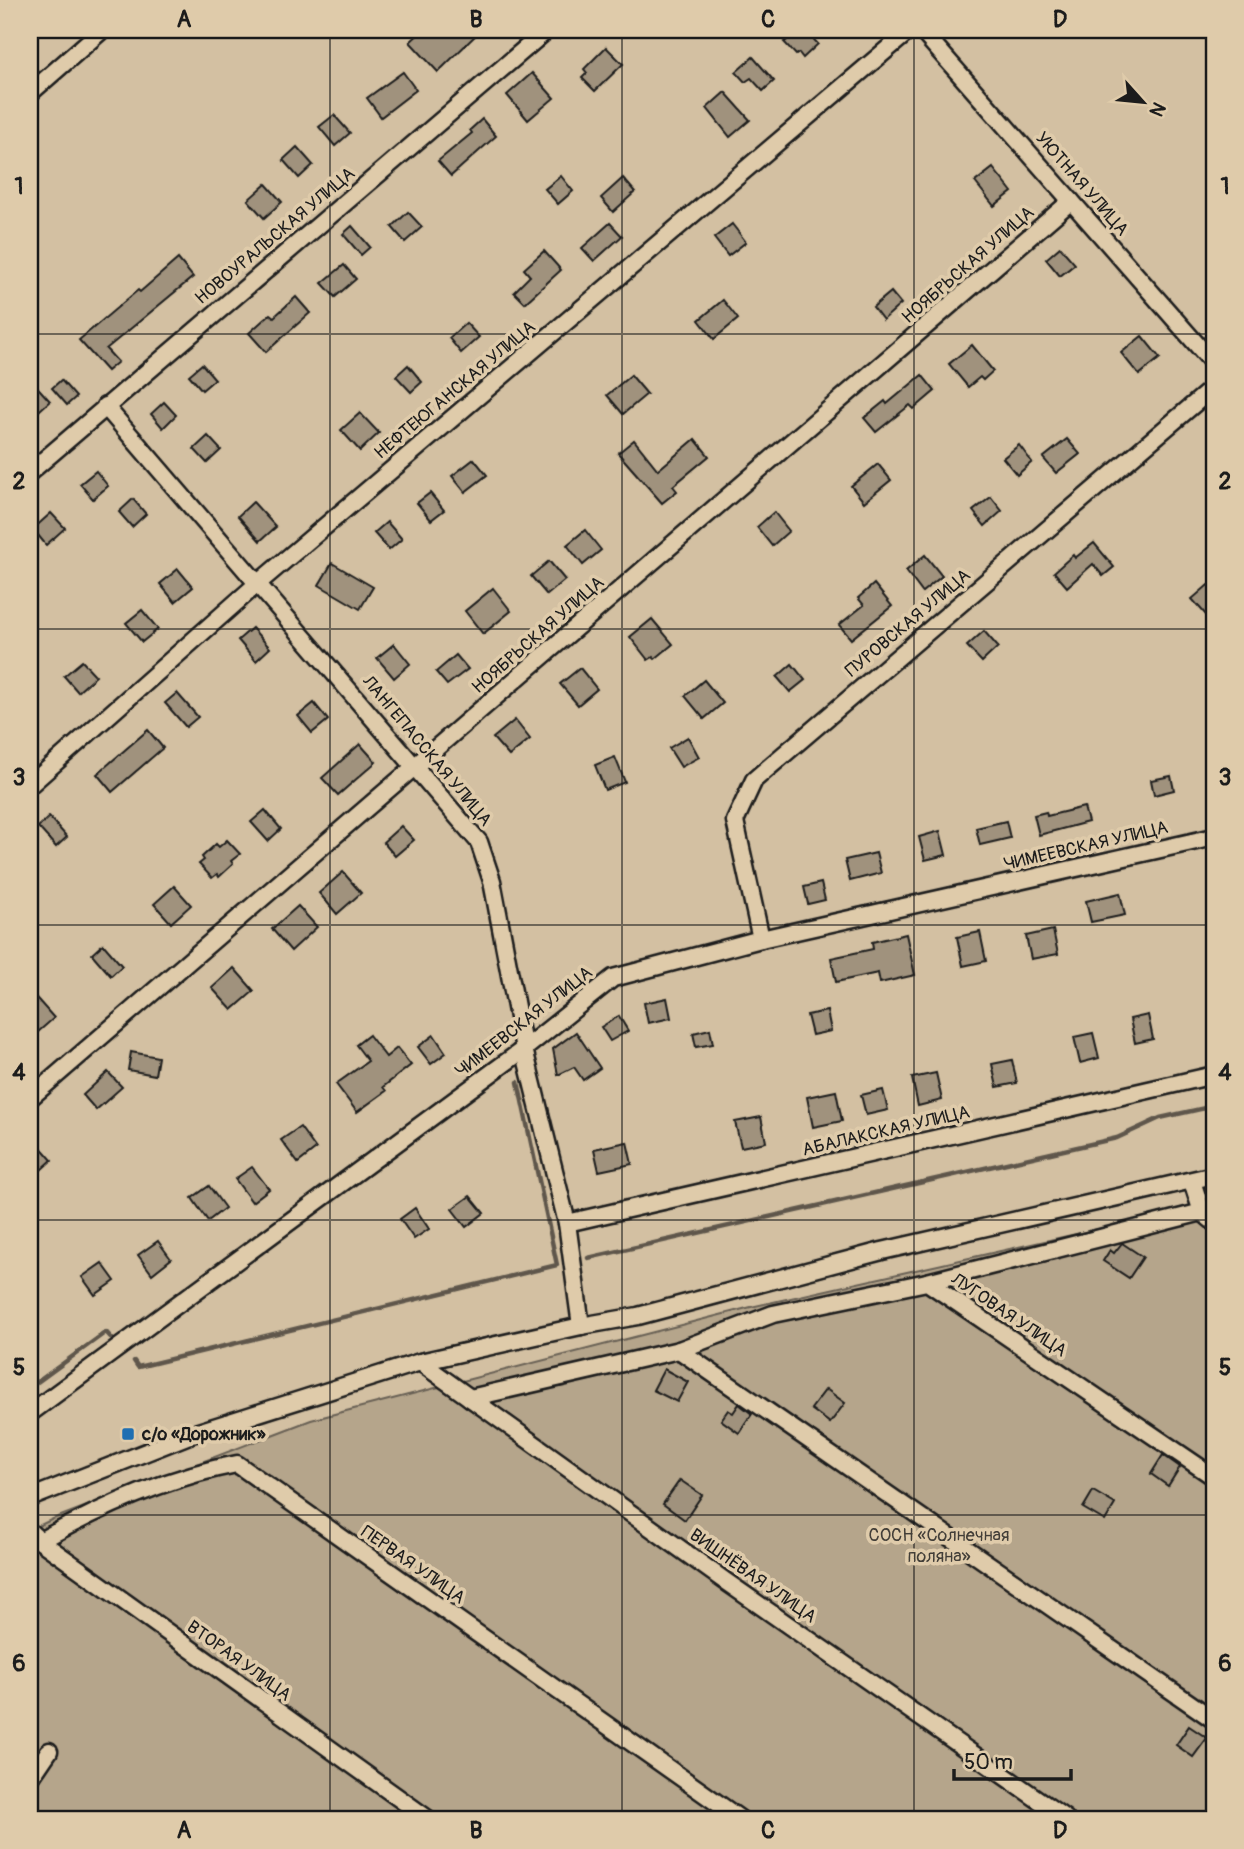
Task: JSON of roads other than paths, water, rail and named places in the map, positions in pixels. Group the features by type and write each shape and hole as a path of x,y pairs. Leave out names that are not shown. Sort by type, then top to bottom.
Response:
{"street":[{"path":"30,93 102,30"},
{"name":"НОВОУРАЛЬСКАЯ УЛИЦА","path":"30,472 547,30"},
{"name":"НЕФТЕЮГАНСКАЯ УЛИЦА","path":"30,785 257,584 910,30"},
{"name":"УЮТНАЯ УЛИЦА","path":"920,30 1214,363"},
{"name":"НОЯБРЬСКАЯ УЛИЦА","path":"30,1098 1071,201"},
{"name":"ПУРОВСКАЯ УЛИЦА","path":"761,939 735,821 754,780 1214,387"},
{"name":"ЛАНГЕПАССКАЯ УЛИЦА","path":"105,407 479,842 492,881 524,1049 567,1223 581,1326"},
{"name":"ЧИМЕЕВСКАЯ УЛИЦА","path":"30,1413 524,1049 613,978 761,939 1214,837"},
{"name":"АБАЛАКСКАЯ УЛИЦА","path":"567,1223 1214,1075"},
{"path":"30,1498 192,1434 420,1362 638,1316 882,1251 1214,1175"},
{"path":"927,1282 1208,1217 1192,1181"},
{"name":"ЛУГОВАЯ УЛИЦА","path":"470,1398 679,1350 772,1314 927,1282 1214,1476"},
{"path":"679,1350 1214,1720"},
{"name":"ВИШНЁВАЯ УЛИЦА","path":"420,1362 1066,1819"},
{"name":"ПЕРВАЯ УЛИЦА","path":"35,1536 203,1470 237,1464 740,1819"},
{"name":"ВТОРАЯ УЛИЦА","path":"35,1536 428,1819"},
{"path":"30,1779 48,1751"}],"waterway":[{"path":"134,1361 138,1367 557,1265 518,1082"},
{"path":"588,1258 1117,1138 1160,1118 1214,1106"},
{"path":"32,1386 106,1332 114,1341"}],"place":[{"name":"с/о «Дорожник»","path":"128,1434"}],"park label":[{"name":"СОСН «Солнечная поляна»","path":"939,1545"}]}
